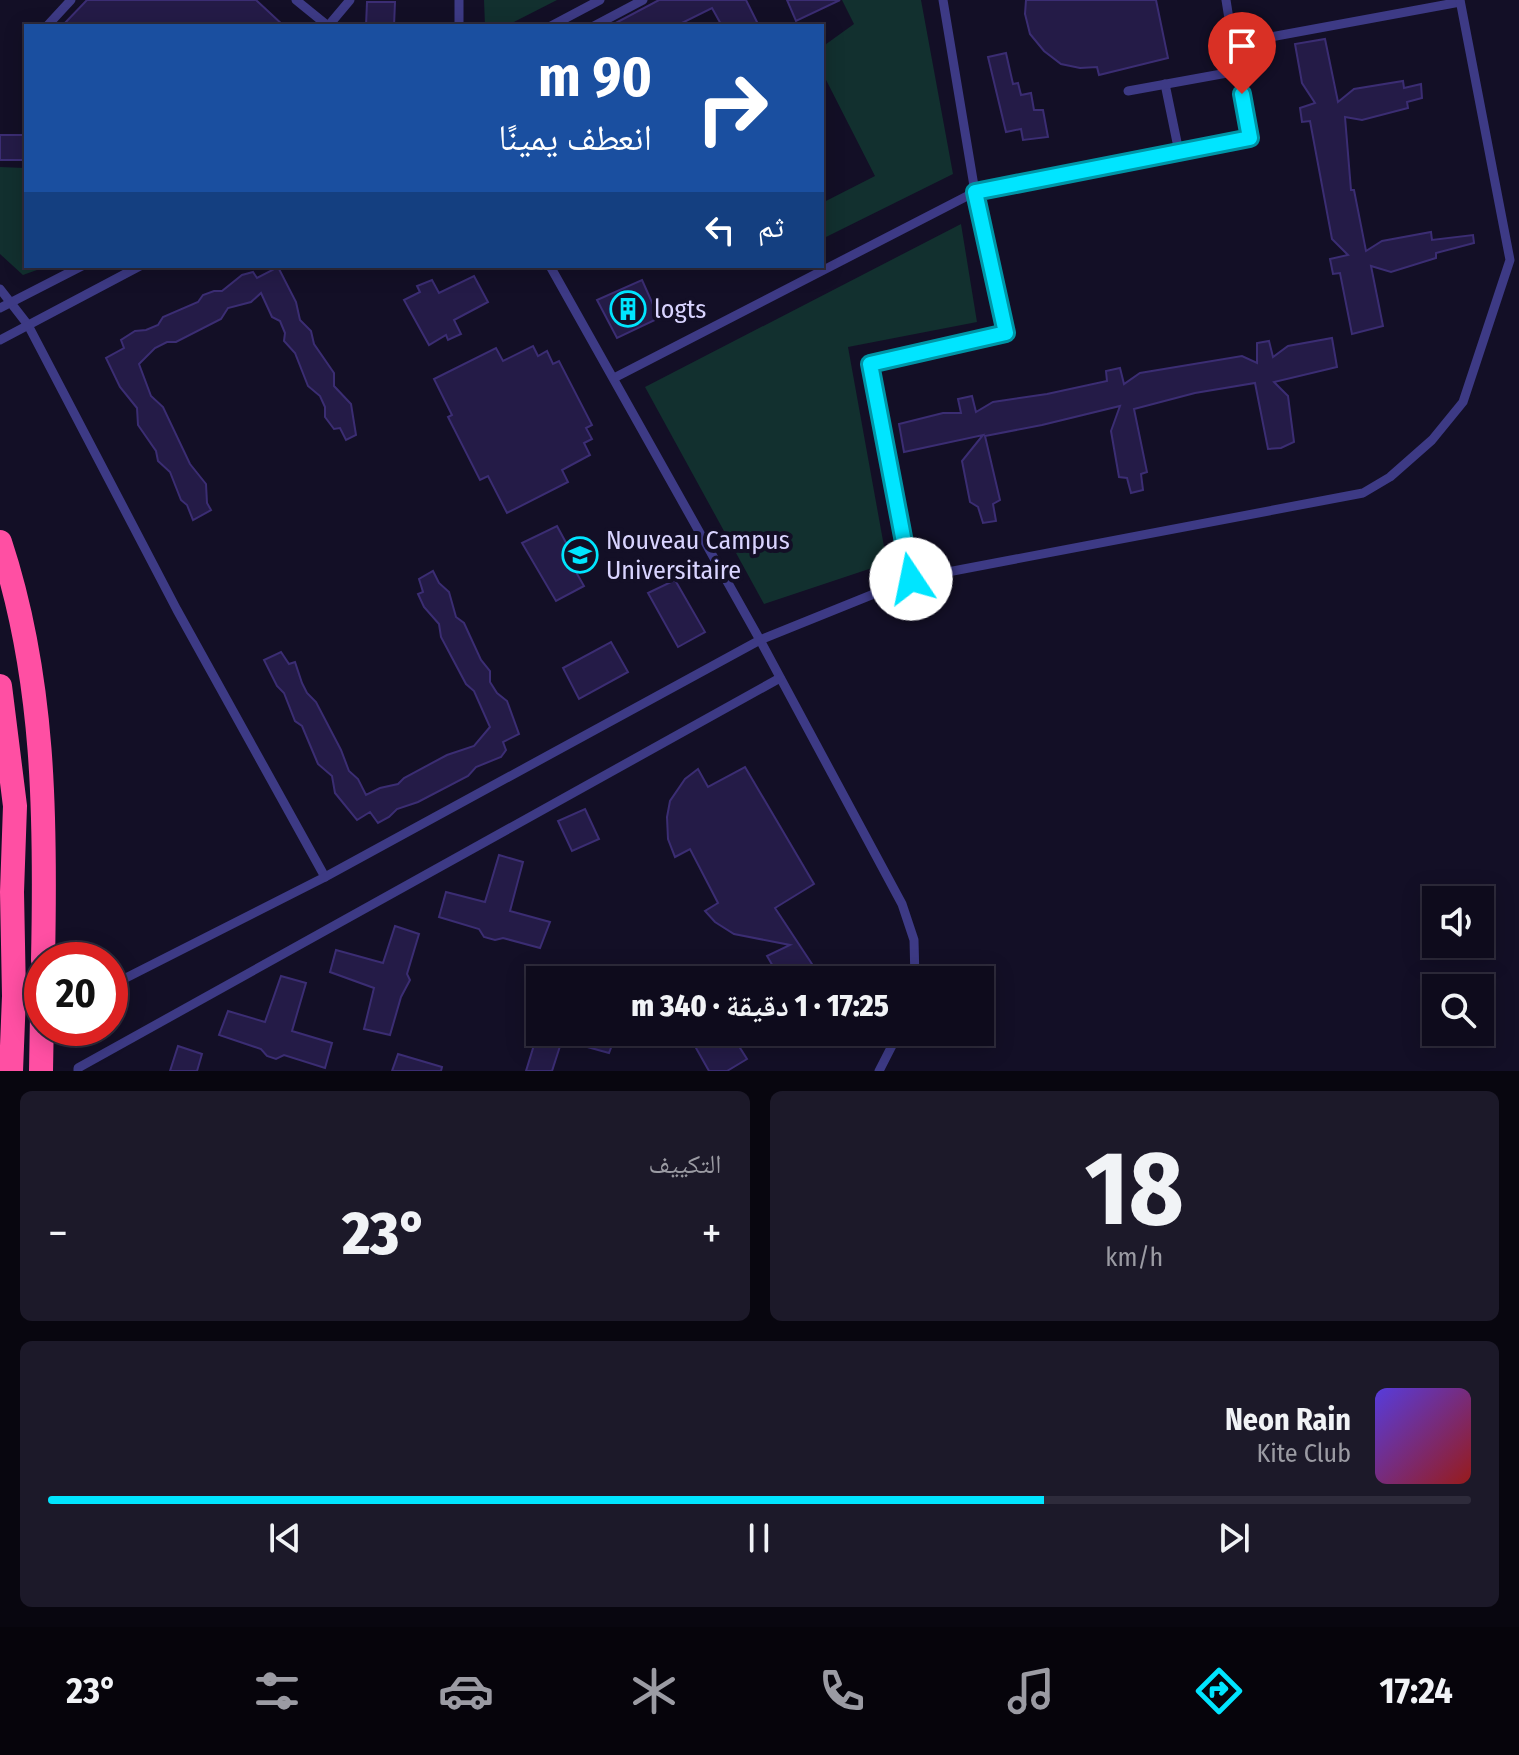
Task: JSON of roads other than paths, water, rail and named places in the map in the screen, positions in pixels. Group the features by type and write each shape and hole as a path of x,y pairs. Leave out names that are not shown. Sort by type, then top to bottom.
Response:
{"highway":[{"path":"0,542 28,653 40,742 45,815 43,942"},
{"path":"0,686 15,806 11,1071"},
{"path":"41,1046 41,1071"}],"lane":[{"path":"49,24 71,0"},
{"path":"296,0 326,24"},
{"path":"331,24 350,0"},
{"path":"459,0 459,24"},
{"path":"555,24 600,0"},
{"path":"598,24 643,0"},
{"path":"911,579 870,364 1006,333 975,192 943,0"},
{"path":"614,378 975,192 1250,138 1226,0"},
{"path":"128,977 325,877 760,640 911,579 1363,493 1390,477 1432,440 1463,402 1510,260 1460,1 1233,44"},
{"path":"1128,91 1238,71"},
{"path":"1165,84 1179,152"},
{"path":"0,340 136,268"},
{"path":"551,268 760,640 902,904 914,940 915,966"},
{"path":"0,308 69,270"},
{"path":"0,289 28,325 177,610 325,877"},
{"path":"78,1071 78,1068 95,1067 780,678"},
{"path":"879,1071 892,1046"}],"place":[{"name":"logts","path":"628,309"},
{"name":"Nouveau Campus Universitaire","path":"580,555"}]}
